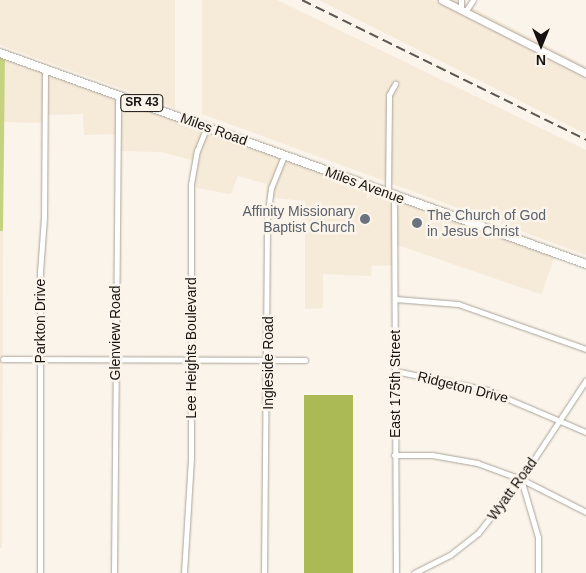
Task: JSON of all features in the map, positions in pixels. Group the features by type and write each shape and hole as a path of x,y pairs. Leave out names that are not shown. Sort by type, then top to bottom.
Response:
{"main road":[{"name":"Miles Road","path":"0,53 314,166"},
{"name":"Miles Avenue","path":"314,166 586,264"}],"street":[{"path":"442,0 586,73"},
{"path":"461,0 463,11"},
{"path":"463,11 473,0"},
{"name":"Parkton Drive","path":"40,573 40,359 45,69"},
{"name":"East 175th Street","path":"395,84 389,95 389,123 395,299 394,455 396,573"},
{"name":"Glenview Road","path":"114,573 114,359 118,94"},
{"name":"Lee Heights Boulevard","path":"184,573 191,459 191,184 197,151 207,126"},
{"name":"Ingleside Road","path":"264,573 268,360 267,220 271,188 284,155"},
{"path":"395,299 458,304 586,349"},
{"path":"3,360 305,360"},
{"name":"Ridgeton Drive","path":"394,371 487,390 586,432"},
{"name":"Wyatt Road","path":"414,573 450,555 478,533 521,479 586,380"},
{"path":"394,455 453,458 521,479 586,512"},
{"path":"521,479 538,537 538,573"}],"shaded area":[{"path":"0,0 175,0 175,108 0,45"},
{"path":"202,0 277,0 586,150 586,255 202,114"},
{"path":"319,0 457,0 465,4 586,66 586,134"},
{"path":"5,55 394,195 395,265 372,266 371,276 323,274 323,308 305,309 305,201 266,197 267,184 238,176 231,194 196,188 192,160 161,152 122,151 121,134 84,135 83,114 45,115 45,123 4,122"},
{"path":"399,201 555,255 541,294 385,241"},
{"path":"0,231 3,231 2,548 0,548"}],"green space":[{"path":"0,53 5,55 3,231 0,231"},
{"path":"304,395 353,395 353,573 304,573"}],"railway":[{"path":"302,0 586,140"}],"place":[{"name":"Affinity Missionary Baptist Church","path":"365,219"},
{"name":"The Church of God in Jesus Christ","path":"417,223"}]}
